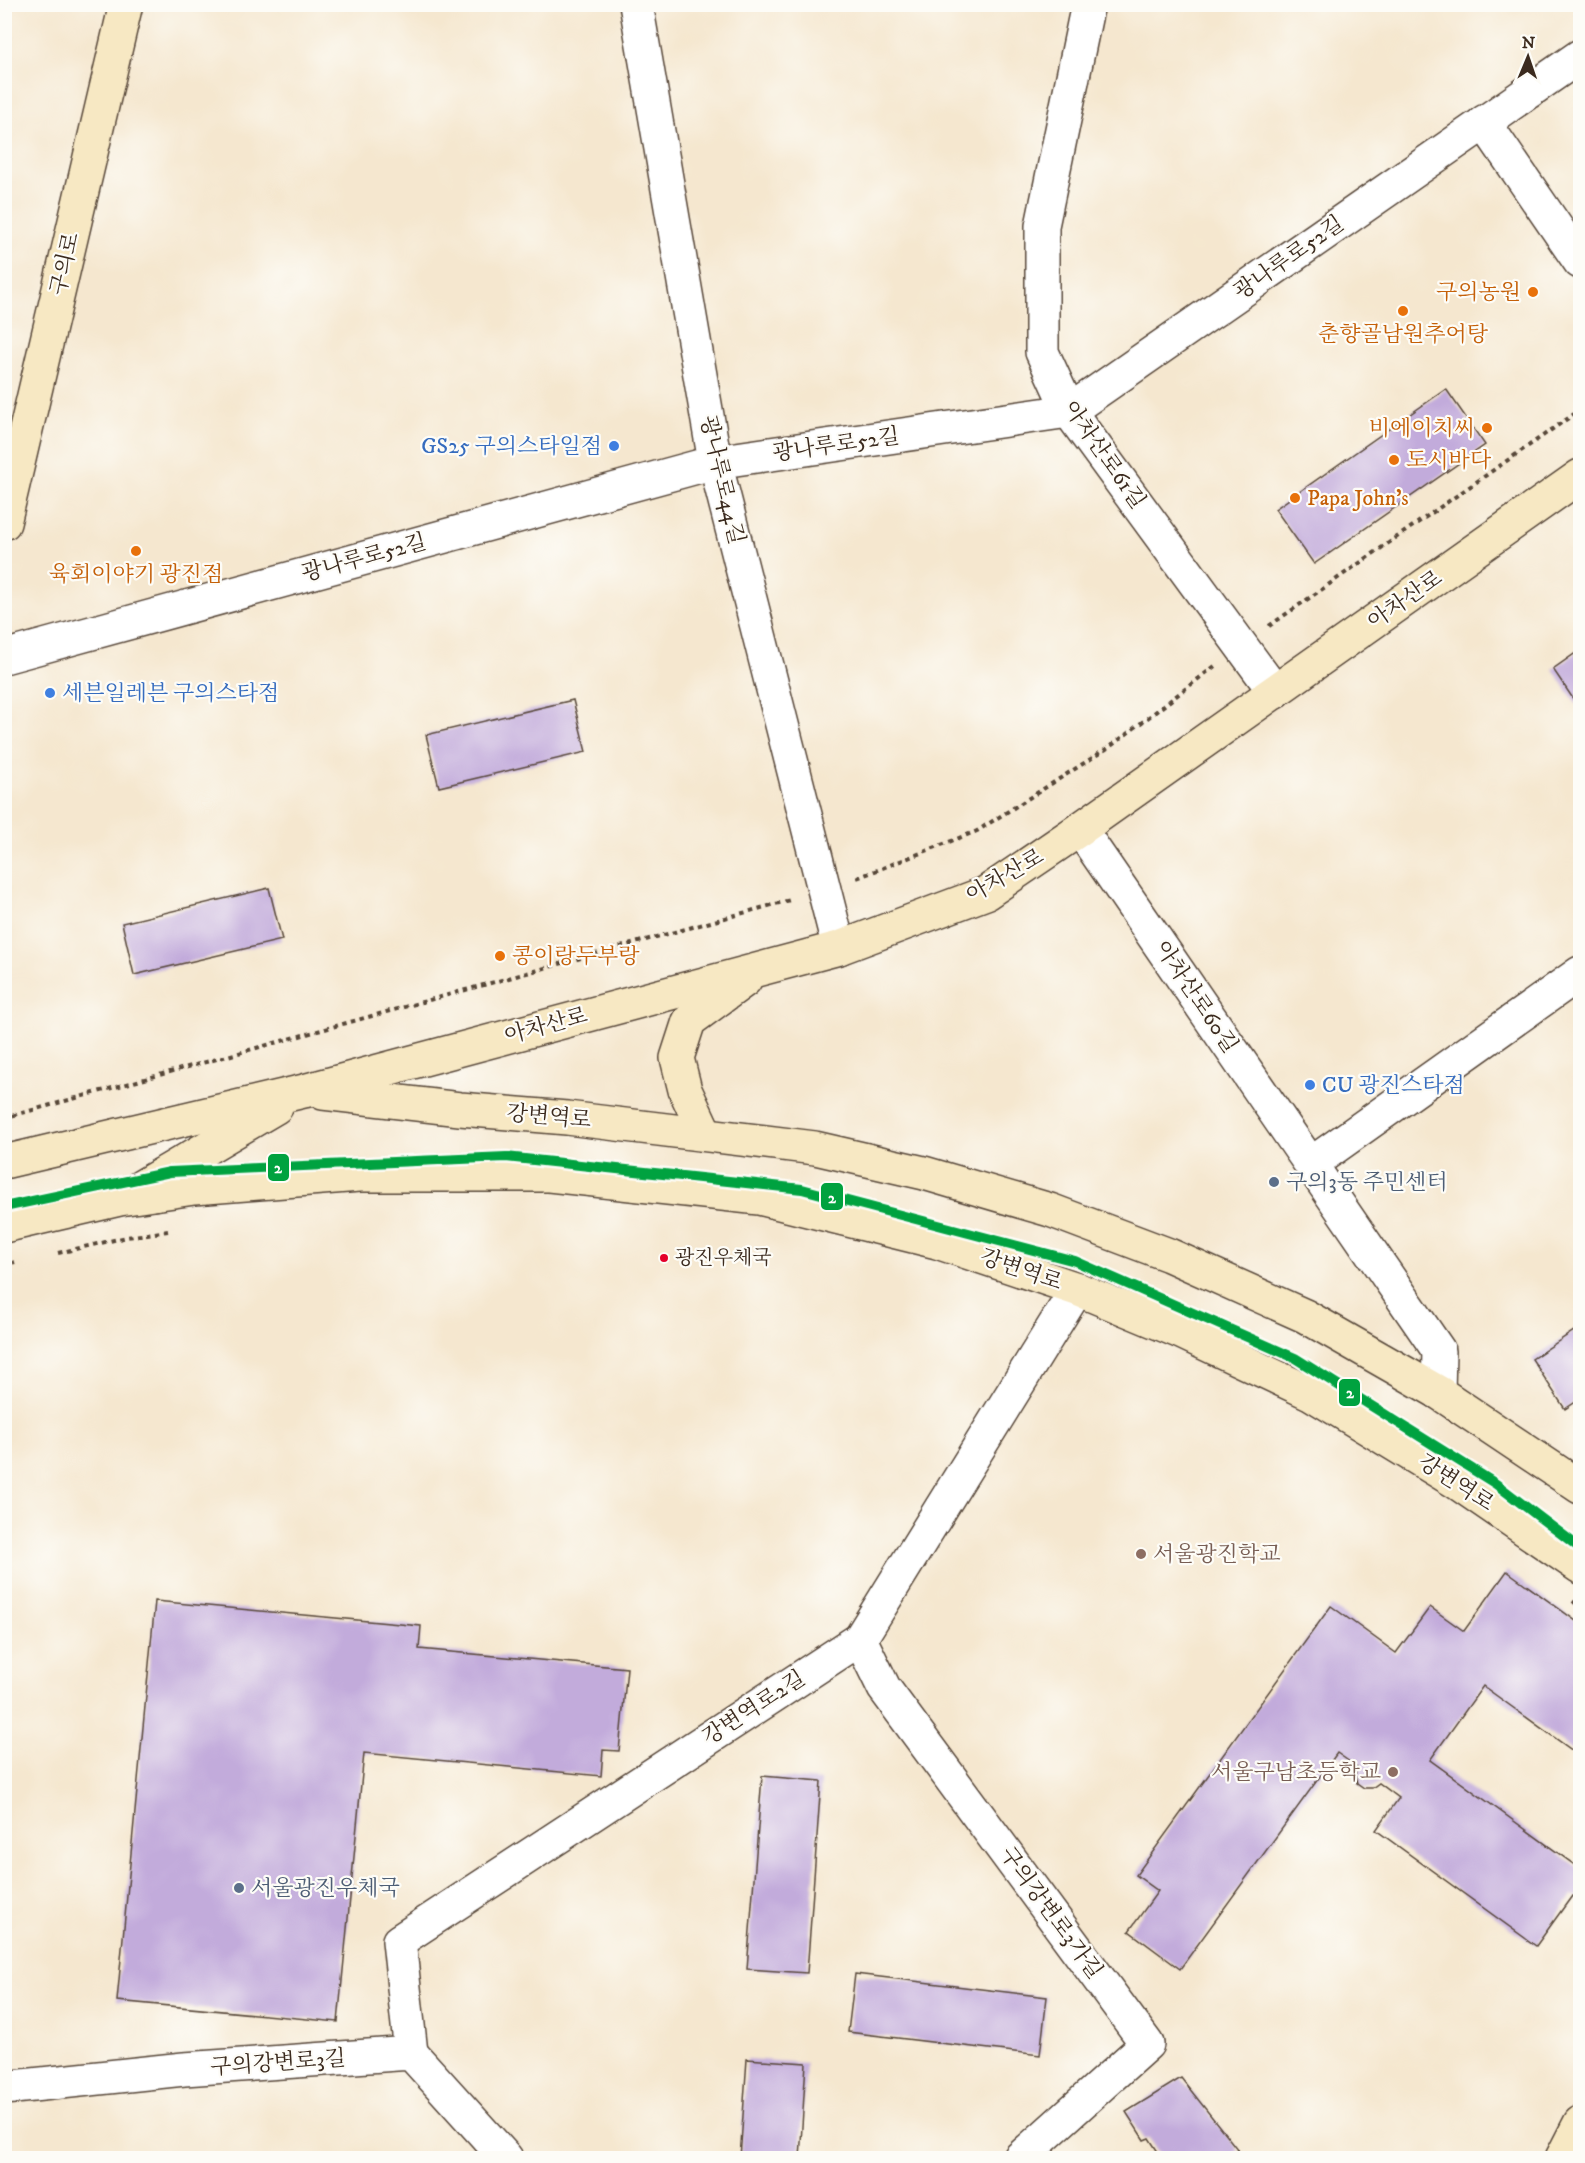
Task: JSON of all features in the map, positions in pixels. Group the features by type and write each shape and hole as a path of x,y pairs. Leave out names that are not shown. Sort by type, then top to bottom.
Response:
{"main road":[{"name":"구의로","path":"4,523 126,4"},
{"name":"아차산로","path":"4,1162 304,1091 839,948 986,893 1581,476"},
{"path":"705,1133 685,1090 678,1058 689,1021 761,969"},
{"name":"아차산로","path":"120,1199 304,1091"},
{"name":"강변역로","path":"304,1091 705,1133 826,1150 924,1173 1050,1210 1169,1255 1305,1317 1438,1392 1581,1487"},
{"name":"강변역로","path":"4,1227 120,1199 194,1188 360,1175 549,1175 759,1198 937,1242 1077,1289 1183,1333 1310,1393 1456,1482 1581,1568"},
{"path":"1562,2158 1581,2123"}],"street":[{"name":"광나루로44길","path":"636,4 715,462 839,948"},
{"name":"아차산로61길","path":"1088,4 1042,225 1042,352 1069,411 1275,692"},
{"name":"광나루로52길","path":"4,657 715,462 1069,411 1581,56"},
{"path":"1484,122 1581,262"},
{"name":"아차산로60길","path":"1080,829 1439,1351 1438,1392"},
{"path":"1311,1164 1581,973"},
{"name":"강변역로2길","path":"411,2054 399,1941 860,1640 1077,1289"},
{"name":"구의강변로3가길","path":"860,1640 884,1688 1147,2044 1020,2158"},
{"path":"411,2054 506,2158"},
{"name":"구의강변로3길","path":"4,2088 184,2069 411,2054"}],"path":[{"path":"49,1255 127,1237 173,1230"},
{"path":"4,1265 16,1262"},
{"path":"1571,1600 1581,1607"}],"building":[{"path":"1446,389 1485,445 1314,564 1275,509"},
{"path":"1580,650 1580,709 1553,669"},
{"path":"573,700 586,752 439,787 426,735"},
{"path":"269,888 282,940 134,975 122,923"},
{"path":"1580,1327 1580,1399 1565,1409 1532,1359"},
{"path":"1507,1571 1580,1624 1580,1756 1483,1686 1430,1760 1580,1869 1580,1899 1572,1896 1536,1946 1376,1830 1399,1798 1379,1783 1372,1788 1364,1788 1357,1783 1355,1775 1357,1767 1337,1753 1180,1969 1129,1931 1158,1891 1136,1875 1331,1606 1396,1653 1430,1607 1464,1631"},
{"name":"서울광진우체국","path":"155,1601 421,1626 419,1649 627,1668 619,1751 603,1750 601,1776 364,1753 338,2022 117,2001"},
{"path":"762,1776 821,1781 807,1973 747,1969"},
{"path":"855,1974 1047,1997 1040,2055 848,2032"},
{"path":"747,2059 806,2063 800,2158 740,2158"},
{"path":"1181,2078 1238,2150 1227,2158 1162,2158 1149,2138 1144,2140 1126,2112"}],"transit line":[{"name":"2","path":"4,1207 170,1172 506,1157 802,1189 1075,1261 1295,1358 1496,1484 1580,1548"}],"place":[{"name":"구의농원","path":"1533,292"},
{"name":"춘향골남원추어탕","path":"1403,311"},
{"name":"비에이치씨","path":"1487,428"},
{"name":"GS25 구의스타일점","path":"614,446"},
{"name":"도시바다","path":"1394,460"},
{"name":"Papa John's","path":"1295,498"},
{"name":"육회이야기 광진점","path":"136,551"},
{"name":"세븐일레븐 구의스타점","path":"50,693"},
{"name":"콩이랑두부랑","path":"500,956"},
{"name":"CU 광진스타점","path":"1310,1085"},
{"name":"구의3동 주민센터","path":"1274,1182"},
{"name":"광진우체국","path":"664,1258"},
{"name":"서울광진학교","path":"1141,1554"},
{"name":"서울구남초등학교","path":"1393,1772"},
{"name":"서울광진우체국","path":"239,1888"}]}
